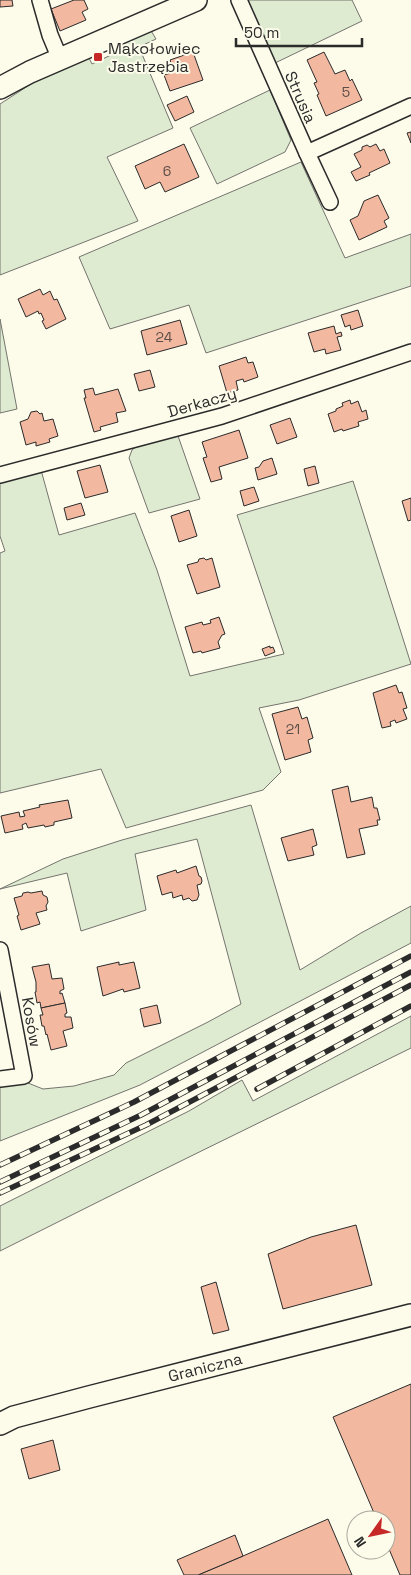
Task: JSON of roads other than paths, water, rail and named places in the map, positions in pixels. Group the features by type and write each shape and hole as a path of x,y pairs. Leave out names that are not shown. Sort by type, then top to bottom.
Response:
{"street":[{"path":"40,0 50,35 60,59"},
{"path":"0,88 30,72 196,0"},
{"name":"Strusia","path":"239,0 330,202"},
{"path":"307,153 411,106"},
{"name":"Derkaczy","path":"0,475 222,416 411,352"},
{"name":"Kosów","path":"0,950 24,1076 0,1079"},
{"name":"Graniczna","path":"0,1424 14,1417 89,1397 411,1315"}],"railway":[{"path":"0,1165 134,1102 411,956"},
{"path":"0,1182 141,1115 411,972"},
{"path":"0,1193 146,1125 411,985"},
{"path":"257,1089 411,1006"}],"place":[{"name":"Mąkołowiec Jastrzębia","path":"98,57"}]}
